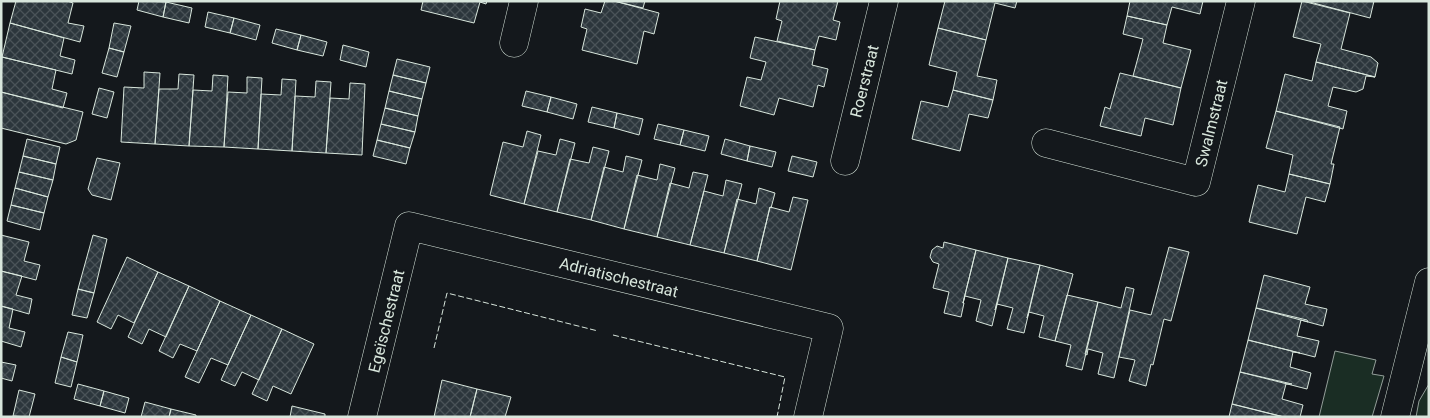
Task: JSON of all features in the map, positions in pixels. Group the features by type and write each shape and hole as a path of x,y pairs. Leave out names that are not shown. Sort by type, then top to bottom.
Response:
{"street":[{"path":"514,43 524,1"},
{"name":"Roerstraat","path":"845,161 884,1"},
{"name":"Swalmstraat","path":"1046,143 1196,182 1241,1"},
{"name":"Adriatischestraat","path":"409,226 829,328 808,417"},
{"name":"Egeïschestraat","path":"362,417 409,226"},
{"path":"1395,417 1422,337 1429,282"}],"green space":[{"path":"1335,351 1376,360 1372,374 1384,376 1372,417 1319,417"},
{"path":"1429,384 1429,417 1416,417 1419,401"}],"building":[{"path":"16,1 67,1 73,3 68,23 84,26 80,42 10,23"},
{"path":"139,1 166,2 163,17 137,10"},
{"path":"423,1 487,1 486,4 480,2 474,23 421,10"},
{"path":"605,1 614,1 659,13 654,34 644,31 637,64 582,50 587,29 581,27 585,9 601,13"},
{"path":"614,1 645,1 643,8"},
{"path":"780,1 838,1 833,20 840,22 836,40 819,36 815,50 777,41 782,21 776,19"},
{"path":"945,1 1017,1 1015,8 995,3 986,40 938,28"},
{"path":"1130,1 1203,1 1200,14 1172,7 1167,25 1127,16"},
{"path":"1302,1 1350,13 1341,49 1371,57 1378,63 1375,77 1316,62 1321,44 1293,37"},
{"path":"1306,1 1374,1 1370,18"},
{"path":"166,2 192,8 189,23 163,17"},
{"path":"208,12 234,18 230,33 205,27"},
{"path":"1127,16 1167,25 1163,43 1191,50 1181,88 1133,76 1143,39 1123,34"},
{"path":"234,18 260,25 256,40 230,33"},
{"path":"10,23 64,38 60,56 75,60 72,74 2,57"},
{"path":"114,23 131,26 124,52 109,48"},
{"path":"938,28 986,40 977,76 997,80 993,100 953,90 957,72 929,65"},
{"path":"276,29 301,35 297,50 272,43"},
{"path":"301,35 327,42 323,56 297,50"},
{"path":"755,37 815,50 812,65 828,69 824,87 818,85 813,107 779,98 774,115 740,106 747,77 761,80 766,62 750,58"},
{"path":"343,45 369,52 366,67 340,60"},
{"path":"109,48 124,52 117,77 102,73"},
{"path":"2,57 56,70 52,89 67,93 63,108 1,92"},
{"path":"397,59 430,67 426,83 393,75"},
{"path":"1316,62 1375,77 1366,76 1363,89 1356,92 1333,87 1328,106 1347,111 1343,129 1276,111 1285,74 1312,81"},
{"path":"144,72 160,73 155,144 121,142 124,87 144,88"},
{"path":"1120,73 1181,88 1173,125 1145,118 1141,136 1100,126 1105,107 1110,109"},
{"path":"179,74 194,75 189,146 155,144 159,89 178,89"},
{"path":"213,75 228,76 224,147 189,146 193,90 212,91"},
{"path":"393,75 426,83 422,99 389,91"},
{"path":"247,77 262,78 258,149 224,147 228,92 247,93"},
{"path":"282,79 296,80 292,151 258,149 261,94 281,95"},
{"path":"316,81 331,82 326,153 292,151 295,96 315,97"},
{"path":"350,83 365,84 362,155 326,153 330,98 349,99"},
{"path":"99,88 114,92 107,118 92,114"},
{"path":"953,90 993,100 988,118 969,114 960,151 912,139 921,101 948,107"},
{"path":"389,91 422,99 418,116 385,108"},
{"path":"526,91 551,97 547,112 522,106"},
{"path":"1,92 83,112 76,140 66,144 1,128"},
{"path":"551,97 577,104 573,119 547,112"},
{"path":"592,107 617,113 614,128 588,122"},
{"path":"385,108 418,116 415,132 381,124"},
{"path":"1276,111 1340,127 1331,164 1334,164 1330,184 1289,174 1293,155 1266,148"},
{"path":"617,113 643,119 639,135 614,128"},
{"path":"381,124 415,132 410,148 377,140"},
{"path":"658,124 684,130 680,145 654,139"},
{"path":"684,130 709,136 705,151 680,145"},
{"path":"527,131 541,135 524,204 490,195 503,142 523,147"},
{"path":"27,139 60,147 56,164 23,156"},
{"path":"560,139 575,143 557,212 524,204 538,151 556,155"},
{"path":"725,139 750,146 747,161 721,154"},
{"path":"377,140 410,148 406,164 373,156"},
{"path":"750,146 776,152 772,167 747,161"},
{"path":"593,147 609,151 591,220 557,212 570,159 589,163"},
{"path":"23,156 56,164 53,180 19,172"},
{"path":"626,156 642,160 624,229 591,220 604,167 623,172"},
{"path":"792,156 817,162 813,177 788,171"},
{"path":"97,158 120,163 111,200 92,195 88,189"},
{"path":"660,164 675,168 657,237 624,229 637,175 657,180"},
{"path":"19,172 53,180 48,197 15,188"},
{"path":"693,172 708,175 690,245 657,237 670,183 689,188"},
{"path":"1289,174 1330,184 1325,202 1306,197 1297,234 1249,222 1258,185 1285,192"},
{"path":"726,180 742,184 724,253 690,245 704,191 723,196"},
{"path":"15,188 48,197 44,213 11,205"},
{"path":"759,188 775,193 757,261 724,253 737,199 756,204"},
{"path":"793,197 808,200 791,270 757,261 770,207 789,212"},
{"path":"11,205 44,213 40,230 7,221"},
{"path":"1,235 29,242 24,261 40,265 36,280 1,271"},
{"path":"93,235 107,239 94,293 78,289"},
{"path":"944,242 976,250 961,317 944,313 949,292 933,288 939,264 933,262 930,257 932,250 937,246 943,248"},
{"path":"1169,247 1189,252 1171,321 1164,319 1146,386 1129,381 1135,360 1119,357 1130,310 1151,315"},
{"path":"976,250 1008,258 992,326 976,321 981,300 965,296 963,303"},
{"path":"127,257 158,272 134,323 118,315 111,329 97,322"},
{"path":"1008,258 1040,265 1024,333 1007,329 1013,308 997,304 995,310"},
{"path":"1040,265 1073,274 1055,341 1039,337 1044,316 1029,312 1027,318"},
{"path":"1,271 22,276 16,295 32,299 29,314 1,306"},
{"path":"158,272 189,286 166,337 149,329 142,344 128,337"},
{"path":"1264,275 1310,287 1305,304 1327,309 1323,326 1256,308"},
{"path":"189,286 220,301 197,351 180,344 173,358 159,351"},
{"path":"1126,287 1134,289 1114,378 1098,374 1103,353 1088,349 1087,355 1085,354 1098,302 1121,308"},
{"path":"78,289 94,293 87,318 72,315"},
{"path":"1067,295 1098,302 1082,370 1066,366 1071,345 1055,341"},
{"path":"220,301 251,315 228,365 211,358 199,383 185,377"},
{"path":"1,306 13,309 9,328 25,332 21,347 1,341"},
{"path":"1256,308 1307,320 1308,322 1301,320 1297,336 1319,341 1315,357 1248,340"},
{"path":"251,315 282,329 259,380 242,372 235,386 221,380"},
{"path":"282,329 314,344 291,394 273,386 267,401 252,394"},
{"path":"68,332 83,335 77,362 61,357"},
{"path":"1248,340 1300,353 1293,352 1290,367 1311,373 1307,389 1240,372"},
{"path":"61,357 77,362 71,387 55,383"},
{"path":"1,362 16,365 12,381 1,378"},
{"path":"1240,372 1292,384 1286,384 1282,399 1303,405 1300,417 1284,417 1232,404"},
{"path":"442,380 477,389 470,417 434,417"},
{"path":"78,384 104,391 100,406 74,399"},
{"path":"477,389 511,397 505,417 470,417"},
{"path":"19,390 35,394 29,417 13,416"},
{"path":"104,391 129,398 125,413 100,406"},
{"path":"145,402 171,409 169,417 141,417"},
{"path":"1232,404 1284,417 1229,417"},
{"path":"292,406 325,414 325,417 290,417"},
{"path":"171,409 196,415 196,417 169,417"}],"fence":[{"path":"434,348 447,293 598,331"},
{"path":"613,335 785,377 777,417"}]}
